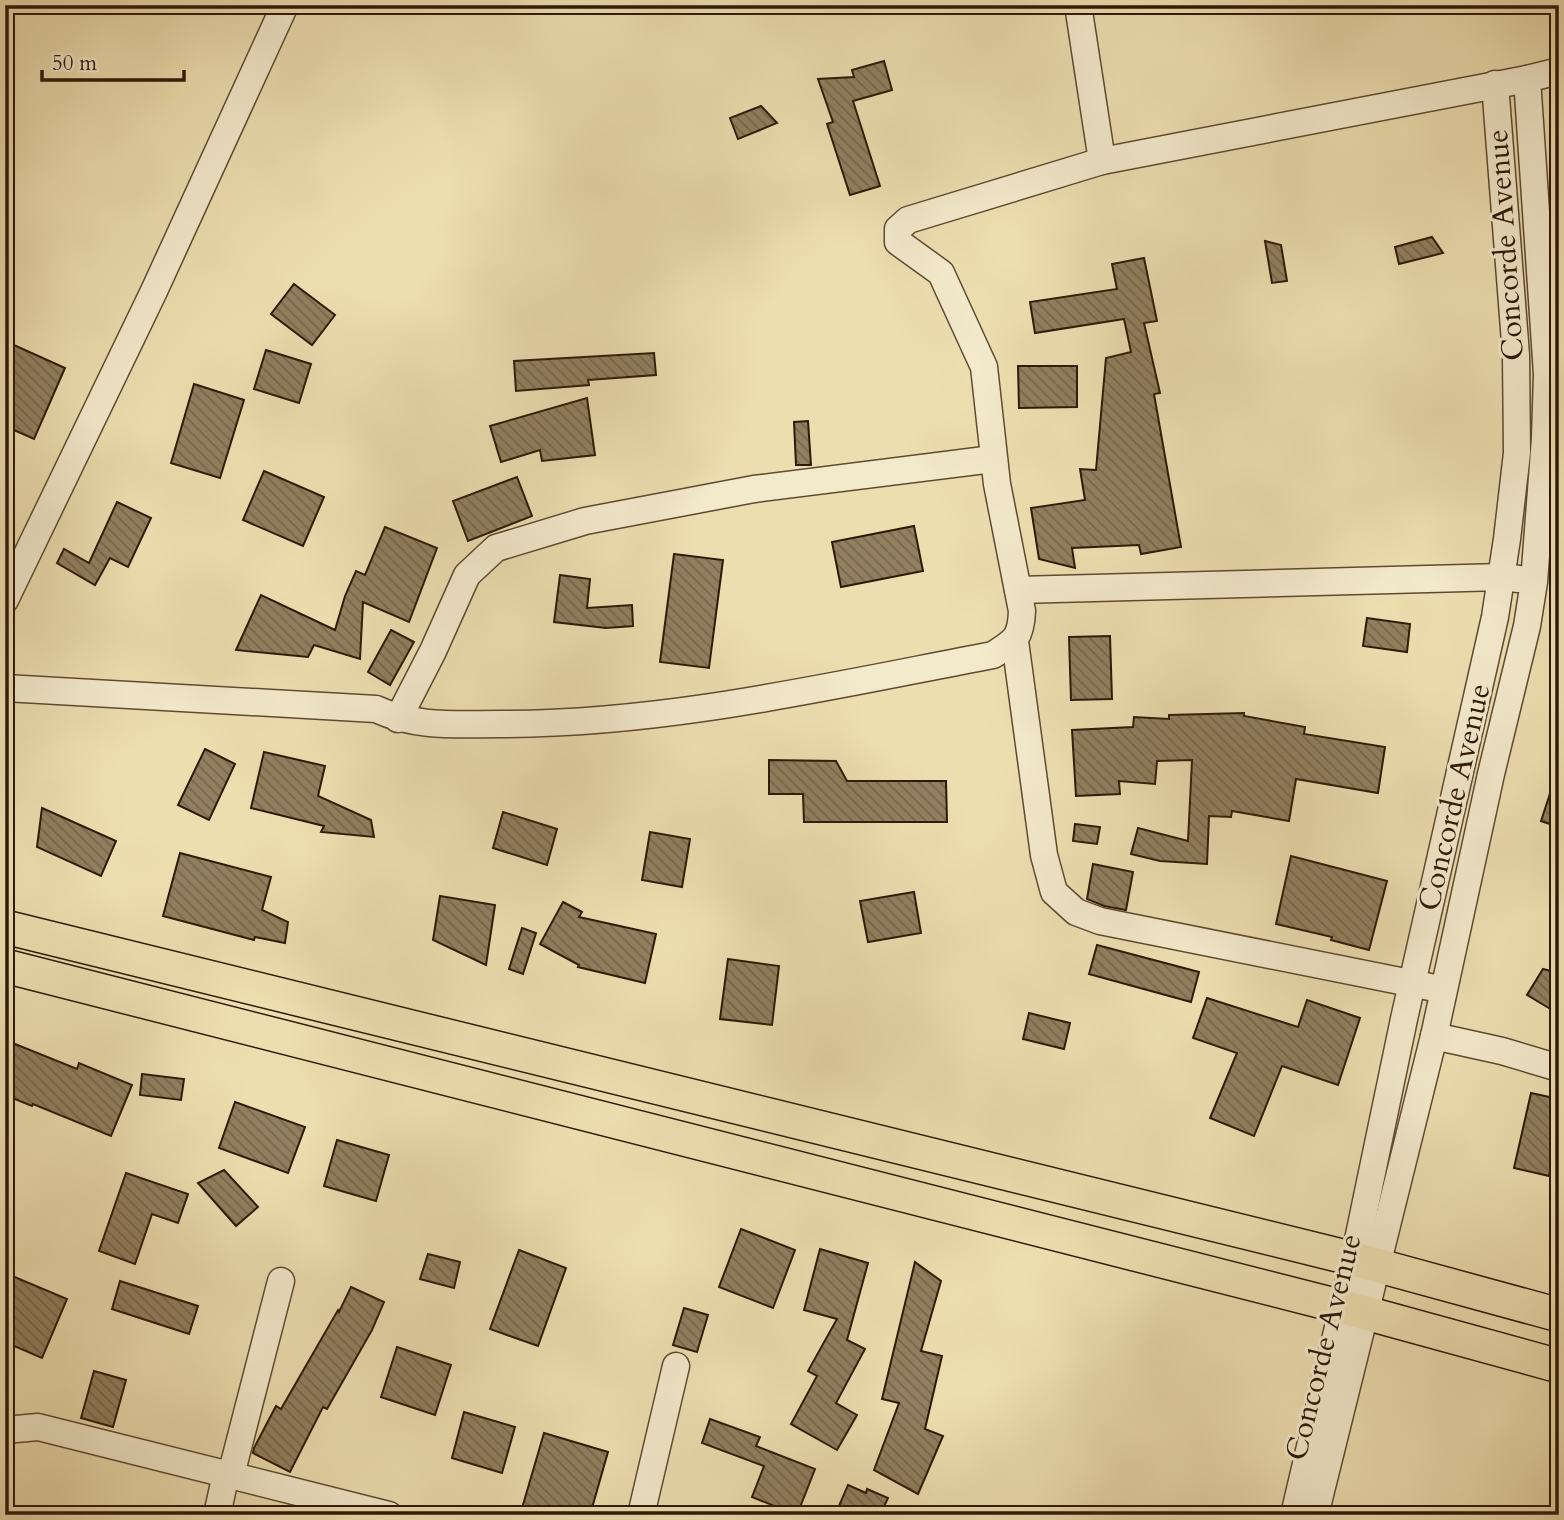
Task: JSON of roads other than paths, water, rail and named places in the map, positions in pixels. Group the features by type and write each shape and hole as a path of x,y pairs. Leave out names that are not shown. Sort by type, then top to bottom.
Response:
{"main road":[{"path":"5,927 1367,1262 1559,1315"},
{"path":"5,965 1355,1311 1559,1366"}],"street":[{"path":"5,600 154,291 285,5"},
{"path":"1078,5 1102,161"},
{"path":"1445,992 1413,982 1100,921 1076,912 1054,892 1044,855 1015,641 1021,628 1022,611 993,459 984,367 941,273 898,242 898,229 908,220 1102,161 1559,71"},
{"name":"Concorde Avenue","path":"1315,1515 1355,1311 1445,992 1491,774 1527,626 1534,582 1553,373 1527,79"},
{"name":"Concorde Avenue","path":"1367,1262 1413,982 1495,617 1517,453 1516,355 1495,84"},
{"path":"398,719 433,651 467,575 496,548 585,521 754,489 993,459"},
{"path":"1018,590 1502,577 1534,582"},
{"path":"5,688 376,709 398,719 425,724 566,724 715,708 993,655 1015,641"},
{"path":"1434,1036 1502,1051 1559,1068"},
{"path":"217,1515 281,1281"},
{"name":"Concorde Avenue","path":"1294,1515 1355,1311"},
{"path":"641,1515 676,1366"},
{"path":"5,1430 38,1427 389,1515"}]}
